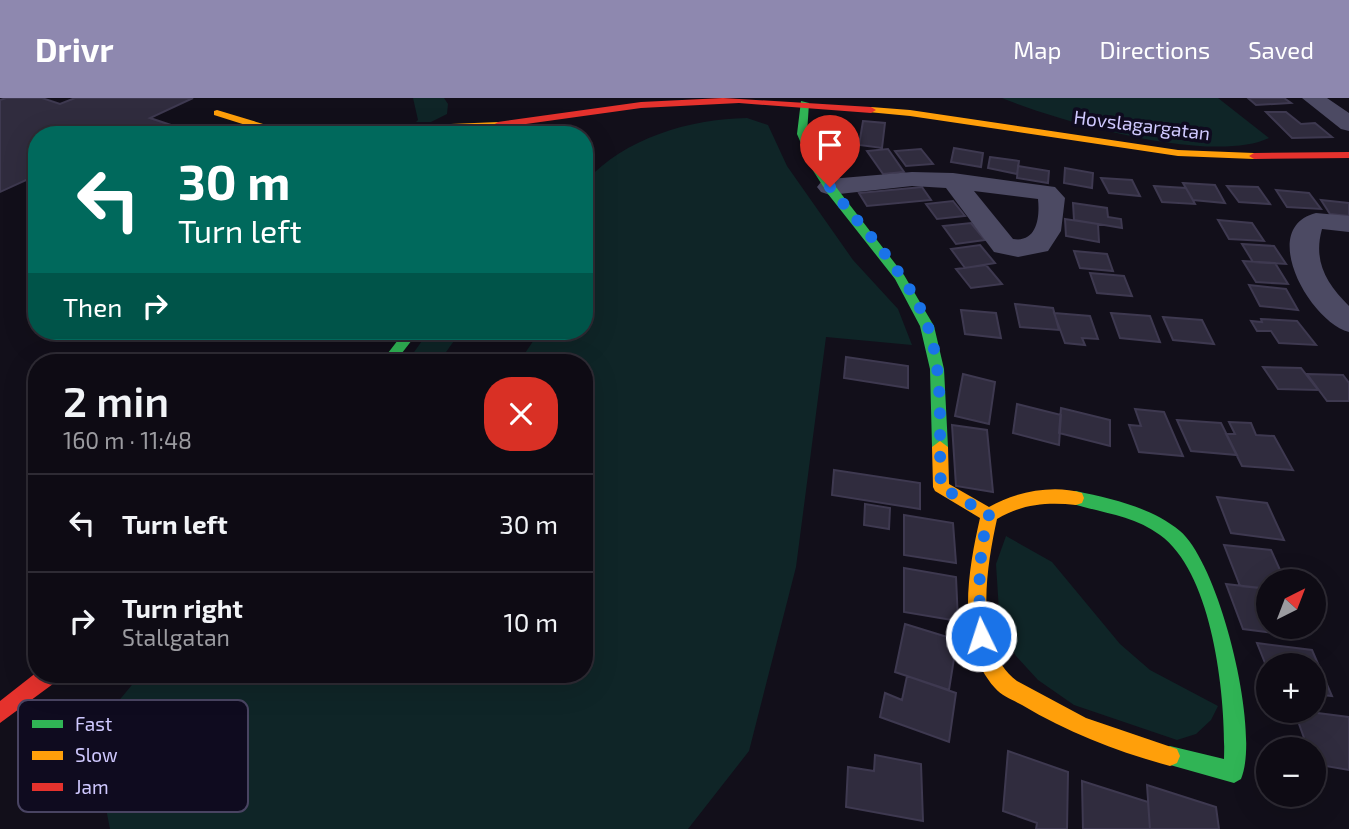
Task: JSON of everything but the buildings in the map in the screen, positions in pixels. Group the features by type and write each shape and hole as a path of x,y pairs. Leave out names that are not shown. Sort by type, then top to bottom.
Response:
{"street":[{"path":"1313,98 1349,124"},
{"name":"Hovslagargatan","path":"504,126 641,104 739,100 910,113 1178,153 1267,157 1349,155"},
{"path":"804,103 801,129 805,145 830,187 905,282 929,328 938,383 941,487 989,515"},
{"path":"463,108 471,126"},
{"name":"Hovslagargatan","path":"217,113 259,126"},
{"path":"830,187 912,179 953,181"},
{"path":"1349,224 1316,221 1310,226 1304,241 1303,257 1321,294 1349,322"},
{"path":"394,354 405,340"},
{"path":"1047,496 1081,499 1143,517 1167,531 1186,548 1216,615 1233,675 1237,730 1234,772 1140,749 1090,730 1041,708 1002,681 981,636 978,585 980,553 989,515 1001,506 1020,499 1047,496"},
{"path":"0,713 38,683"}],"green space":[{"path":"413,98 444,98 448,104 447,114 431,122 416,122 418,120"},
{"path":"1002,98 1218,98 1269,138 1244,145 1212,147 1175,144 1097,128"},
{"path":"747,118 768,125 787,166 853,260 898,309 912,345 826,337 796,567 749,751 688,829 110,829 107,812 248,812 248,700 119,700 134,683 593,683 593,354 524,354 534,340 593,340 593,174 619,154 659,134 725,119"},
{"path":"423,340 455,340 445,354 413,354"},
{"path":"1006,536 1052,562 1120,644 1150,670 1218,706 1211,720 1196,734 1177,740 1074,705 1038,680 1016,656 1000,627 996,564"}],"traffic: fast":[{"path":"804,103 802,134 817,169 900,278 927,326 937,369 940,447"},
{"path":"394,354 405,340"},
{"path":"1076,498 1128,511 1164,529 1187,550 1206,589 1222,641 1230,684 1234,772 1170,756"}],"traffic: slow":[{"path":"871,110 910,113 1178,153 1254,156"},
{"path":"217,113 259,126"},
{"path":"490,126 498,125"},
{"path":"940,447 941,487 989,515 981,556 977,600 983,643 1001,680 1017,692 1079,725 1170,756"},
{"path":"989,515 1010,504 1031,498 1076,498"}],"traffic: jam":[{"path":"498,125 641,105 739,100 871,110"},
{"path":"1254,156 1349,155"},
{"path":"0,713 38,683"}],"route":[{"path":"830,187 905,282 929,328 938,383 941,487 989,515 981,542 978,585 981,636"}]}
